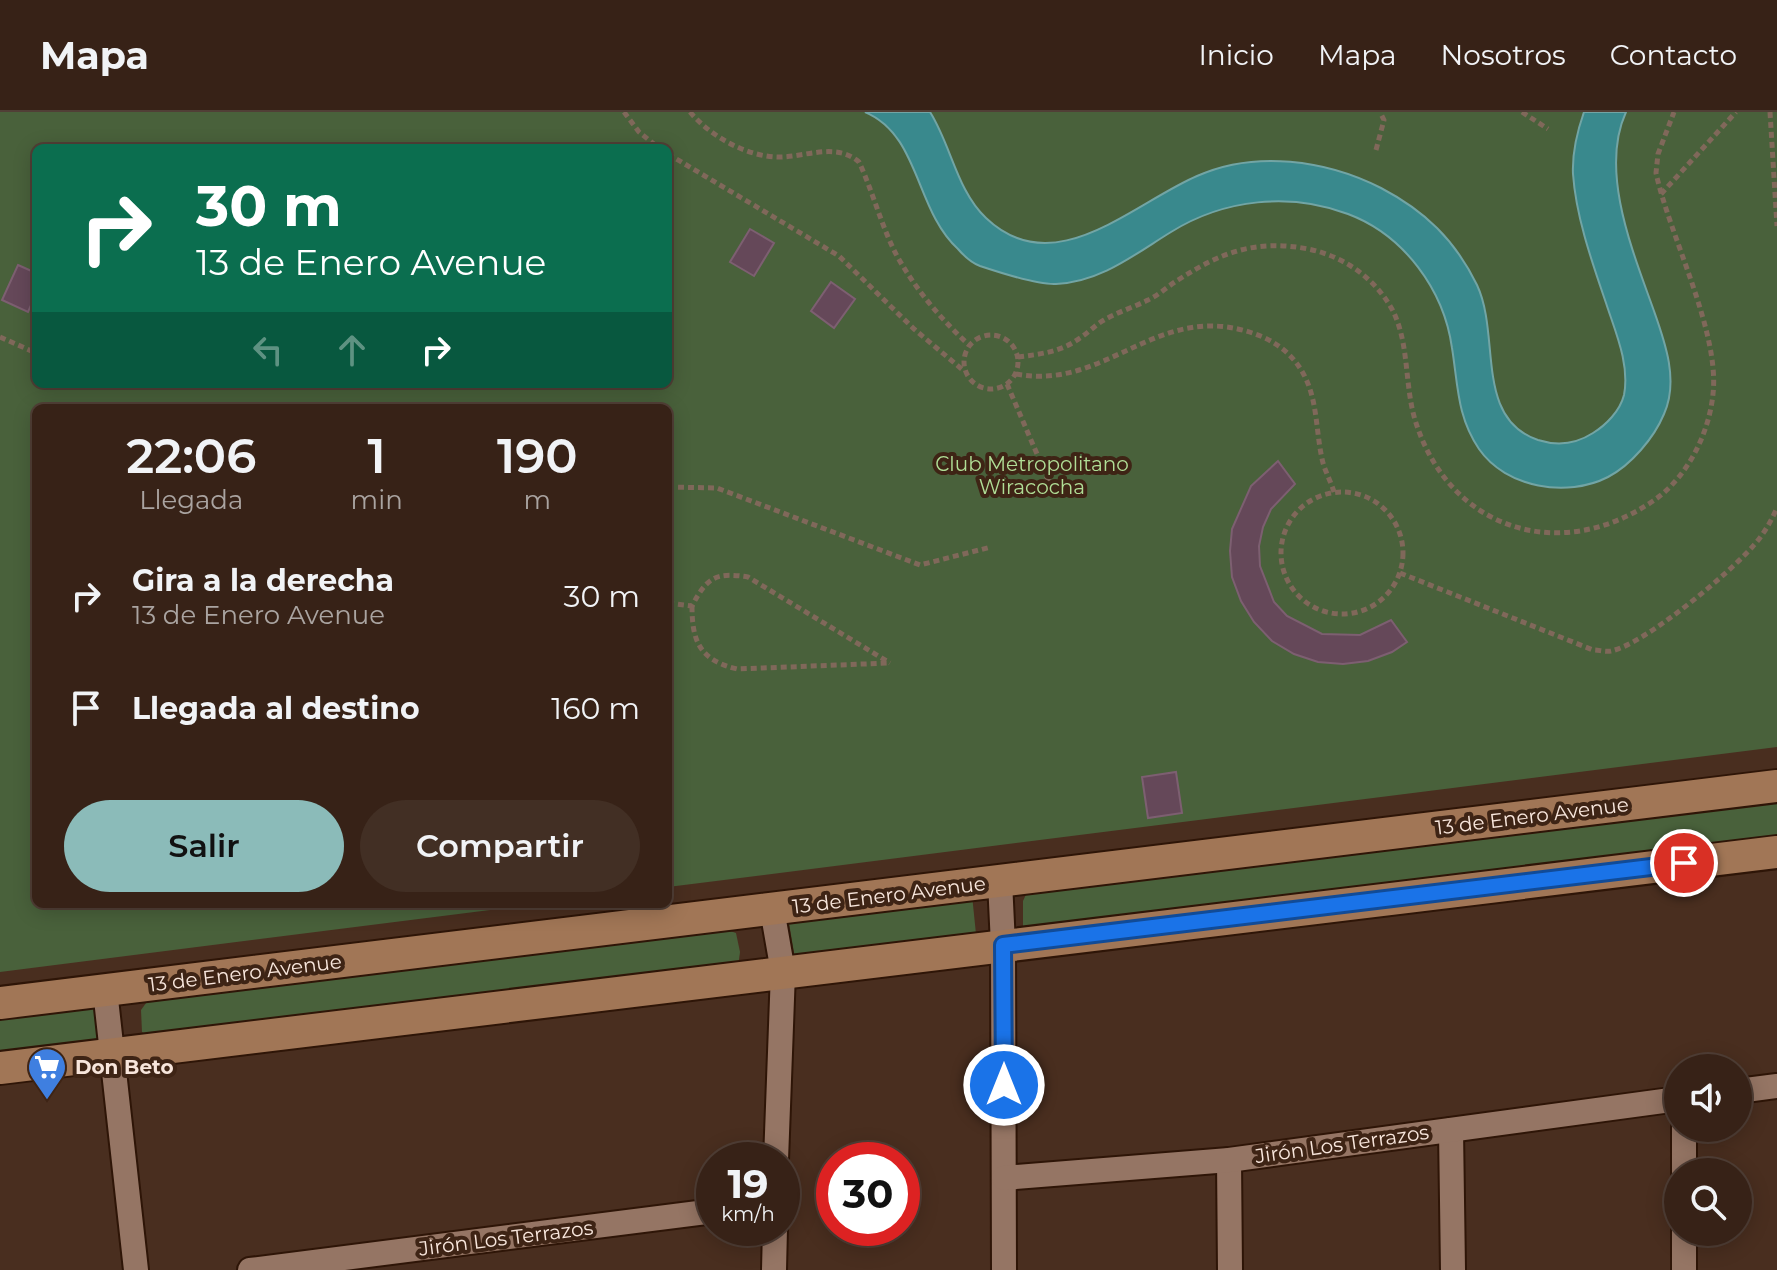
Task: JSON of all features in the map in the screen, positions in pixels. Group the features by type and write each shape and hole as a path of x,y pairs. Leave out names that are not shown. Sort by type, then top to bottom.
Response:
{"main road":[{"name":"13 de Enero Avenue","path":"0,1003 1777,786"},
{"path":"0,1068 1777,852"}],"street":[{"path":"1000,881 1004,1270"},
{"path":"772,909 783,972 777,1142"},
{"path":"105,990 136,1270"},
{"path":"1752,1089 1777,1086"},
{"name":"Jirón Los Terrazos","path":"1004,1178 1229,1160 1664,1101"},
{"path":"1451,1130 1453,1270"},
{"path":"1229,1160 1230,1270"},
{"name":"Jirón Los Terrazos","path":"250,1270 696,1213"},
{"path":"774,1270 775,1246"},
{"path":"1684,1246 1684,1270"}],"path":[{"path":"624,112 639,132 654,144"},
{"path":"690,112 698,121 733,144 762,155 777,157 828,151 851,156 859,162 895,253 941,319 969,345"},
{"path":"1376,150 1384,120 1380,112"},
{"path":"1522,112 1548,129"},
{"path":"1018,357 1054,353 1102,321 1150,299 1209,260 1241,247 1280,246 1332,255 1356,268 1378,289 1392,309 1401,330 1416,424 1429,453 1455,490 1495,521 1514,528 1564,534 1612,525 1657,499 1688,463 1709,416 1715,373 1713,353 1656,173 1658,154 1674,112"},
{"path":"1661,194 1736,112"},
{"path":"1770,112 1777,226"},
{"path":"672,156 839,256 914,329 984,389 994,390 1007,384 1016,374 1018,357 1015,349 1002,337 984,335 969,345 963,362 964,371"},
{"path":"1016,374 1057,377 1182,327 1206,324 1253,333 1277,343 1293,357 1306,379 1314,405 1324,464 1334,492"},
{"path":"0,337 32,351"},
{"path":"1007,384 1052,489"},
{"path":"672,487 717,488 920,565 991,547"},
{"path":"1334,492 1355,493 1374,500 1390,514 1400,532 1403,552 1400,573 1383,598 1357,613 1337,615 1318,611 1301,600 1288,584 1281,565 1284,535 1298,509 1315,498 1334,492"},
{"path":"1400,573 1593,650 1610,651 1628,644 1677,612 1738,563 1756,544 1777,508"},
{"path":"731,574 748,577 890,663 737,669 718,664 704,653 695,639 692,606 701,589 714,576 731,574"},
{"path":"672,604 692,606"}],"green space":[{"name":"Club Metropolitano Wiracocha","path":"0,112 1777,112 1777,747 672,886 672,404 32,404 32,908 505,908 0,972"},
{"path":"1777,795 1777,841 1023,933 1023,901 1028,890"},
{"path":"972,895 976,934 795,959 788,917"},
{"path":"724,929 736,933 740,952 738,967 153,1038 142,1032 141,1010 149,999"},
{"path":"83,1006 98,1008 101,1033 97,1048 0,1059 0,1017"}],"water":[{"path":"865,112 930,112 976,207 1012,236 1039,243 1066,241 1093,232 1197,176 1242,163 1266,161 1314,165 1360,178 1381,188 1437,228 1459,254 1477,285 1488,328 1492,373 1505,414 1518,429 1538,440 1559,443 1580,440 1598,430 1616,412 1624,395 1623,360 1581,223 1573,166 1584,112 1626,112 1619,135 1617,185 1629,238 1669,362 1670,388 1664,414 1641,450 1608,477 1574,487 1556,488 1521,481 1491,462 1479,449 1466,425 1448,326 1430,286 1403,250 1368,223 1326,207 1280,201 1258,202 1213,212 1191,221 1117,266 1088,278 1056,284 1029,280 980,266 960,252 933,214 897,138 883,123"}],"building":[{"path":"750,229 774,243 754,276 730,262"},
{"path":"18,265 32,271 32,303 28,312 2,300"},
{"path":"831,282 855,299 834,328 811,311"},
{"path":"1278,461 1295,484 1271,509 1259,546 1260,566 1274,602 1287,616 1322,634 1360,635 1391,620 1407,642 1392,652 1368,661 1343,664 1318,662 1294,654 1272,641 1254,622 1241,601 1232,577 1232,529 1251,486"},
{"path":"1176,772 1182,813 1148,818 1142,777"}],"place":[{"name":"Don Beto","path":"47,1101"}],"route":[{"path":"1004,1085 1003,945 1684,863"}]}
